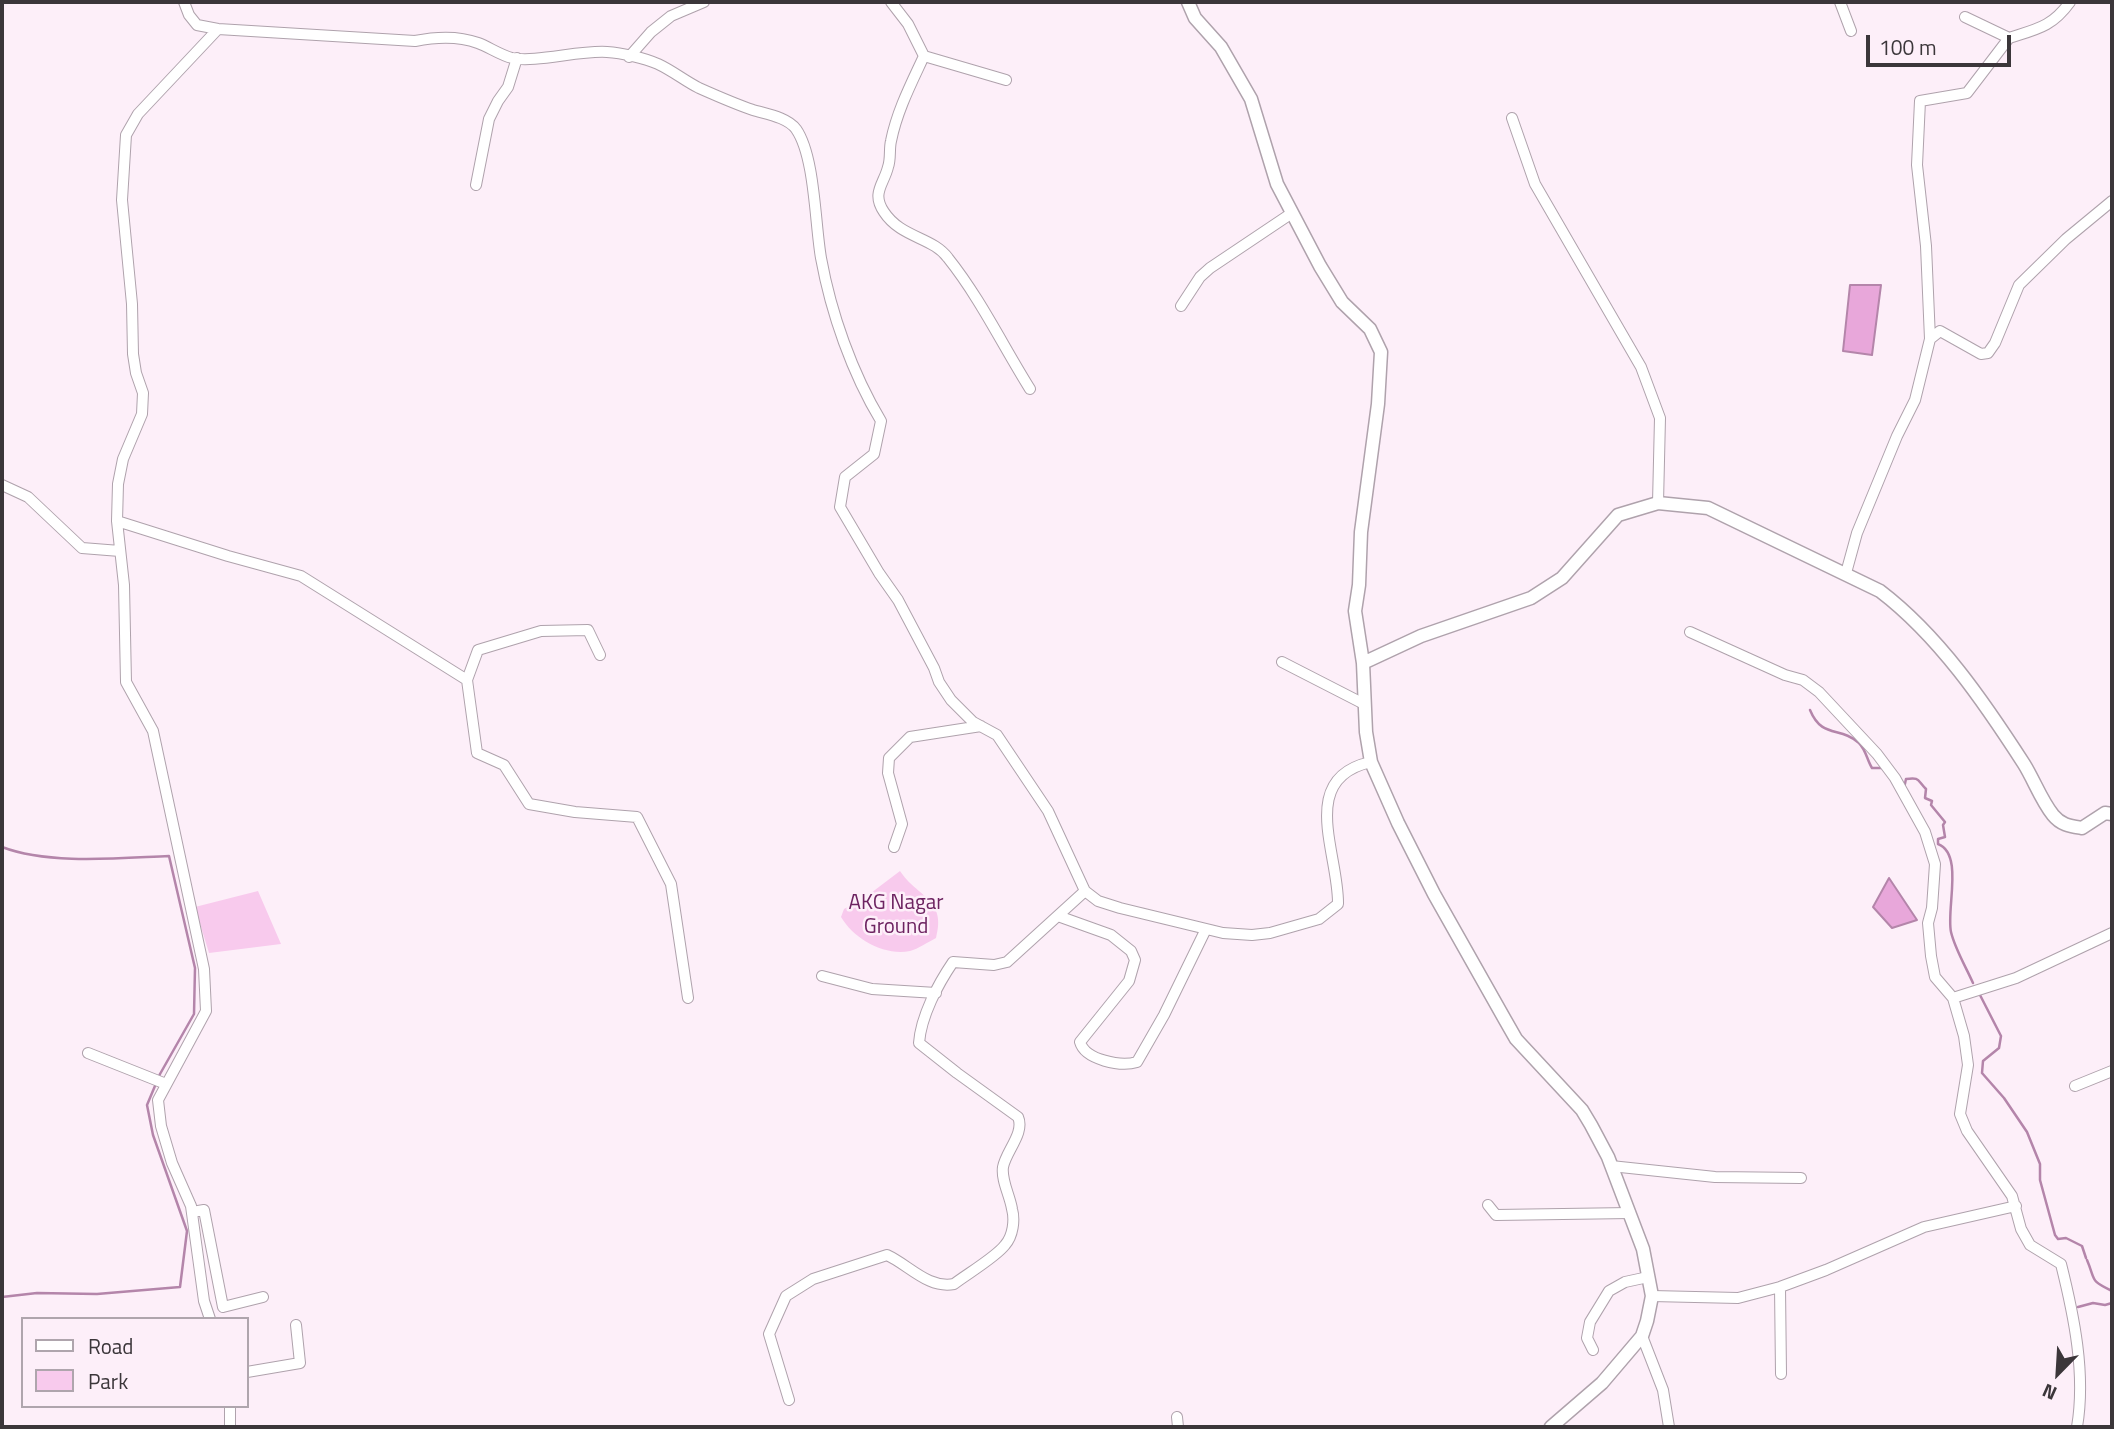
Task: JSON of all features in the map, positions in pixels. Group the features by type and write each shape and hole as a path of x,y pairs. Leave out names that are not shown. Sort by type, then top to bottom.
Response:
{"main road":[{"path":"1188,2 1195,18 1221,47 1251,99 1277,184 1320,266 1342,302 1370,329 1381,352 1378,404 1361,532 1355,611 1363,663 1366,732 1371,762 1434,894 1516,1039 1582,1110 1611,1166 1643,1250 1651,1296 1642,1336 1602,1383 1551,1427"},
{"path":"1363,663 1421,636 1531,598 1562,578 1618,515 1658,503 1708,508 1846,573 1897,603 1955,667 1993,716 2054,816 2064,825 2082,828 2105,813 2112,814"}],"street":[{"path":"184,2 197,25 218,29 415,41 431,38 465,39 517,58 606,52 656,63 698,88 776,117 794,127 803,143 821,259 851,365 863,393 881,421 874,454 845,477 839,507 898,600 939,682 962,713 998,735 1048,811 1085,891 1098,901 1206,929 1252,935 1270,933 1319,919 1338,904 1326,822 1332,788 1347,769 1371,762"},
{"path":"629,57 651,32 671,16 704,2"},
{"path":"891,2 908,24 924,56 1006,80"},
{"path":"1840,2 1852,31"},
{"path":"1846,573 1857,533 1915,400 1930,339 1926,246 1917,165 1920,101 1967,93 2009,38 2048,25 2061,15 2070,2"},
{"path":"1965,17 2009,38"},
{"path":"209,1317 204,1301 192,1212 172,1163 161,1126 159,1100 206,1011 204,969 153,731 125,682 124,585 117,521 118,484 123,459 142,414 143,393 133,354 132,304 122,200 126,135 138,114 218,29"},
{"path":"924,56 898,115 888,169 881,182 878,198 883,212 898,227 946,255 1030,389"},
{"path":"476,185 489,120 508,88 517,58"},
{"path":"1512,118 1535,184 1641,367 1660,418 1658,503"},
{"path":"1930,339 1940,331 1980,354 1987,352 1995,343 2019,285 2066,239 2112,201"},
{"path":"1181,306 1200,277 1210,268 1292,214"},
{"path":"2,485 28,497 82,548 120,551"},
{"path":"117,521 301,576 467,680"},
{"path":"600,655 589,630 541,631 478,650 467,680 477,753 504,765 529,804 575,812 637,817 671,884 688,998"},
{"path":"1690,632 1785,675 1803,680 1819,692 1877,754 1895,778 1925,832 1935,864 1932,908 1928,923 1931,956 1935,977 1953,998 1964,1036 1968,1065 1960,1114 2016,1206 2021,1230 2030,1245 2061,1265 2069,1296 2079,1363 2077,1427"},
{"path":"1282,662 1364,704"},
{"path":"894,847 902,824 888,773 889,758 897,747 910,737 981,726"},
{"path":"789,1400 769,1334 786,1296 813,1279 887,1255 929,1280 944,1286 954,1284 1005,1245 1012,1231 1013,1213 1003,1172 1006,1156 1018,1132 1018,1117 919,1043 920,1030 943,977 953,962 995,965 1007,962 1085,891"},
{"path":"1058,916 1111,935 1130,951 1135,960 1129,981 1080,1042 1083,1051 1128,1065 1137,1062 1206,929"},
{"path":"1953,998 2016,978 2112,933"},
{"path":"822,976 872,989 936,993"},
{"path":"88,1053 166,1084"},
{"path":"2075,1086 2112,1071"},
{"path":"1611,1166 1715,1177 1801,1178"},
{"path":"1488,1205 1496,1215 1630,1213"},
{"path":"1651,1296 1738,1298 1780,1287 1826,1270 1924,1227 2016,1206"},
{"path":"192,1212 204,1210 223,1307 263,1297"},
{"path":"1593,1350 1587,1338 1590,1322 1609,1291 1625,1282 1648,1278"},
{"path":"1780,1287 1781,1374"},
{"path":"248,1371 300,1363 296,1325"},
{"path":"1642,1336 1663,1390 1669,1427"},
{"path":"230,1408 230,1427"}],"green space":[{"name":"AKG Nagar Ground","path":"900,871 934,907 938,925 936,938 913,950 900,952 880,948 862,939 841,917 844,909 863,899"},
{"path":"258,891 281,944 209,953 195,907"}],"shaded area":[{"path":"1850,285 1881,285 1872,355 1843,351"},
{"path":"1889,878 1917,920 1892,928 1873,907"}],"waterway":[{"path":"1810,710 1820,725 1859,743 1872,768 1882,768"},
{"path":"1904,788 1906,779 1918,780 1926,789 1925,798 1932,801 1931,805 1945,822 1945,837 1938,839 1938,844 1946,850 1952,870 1951,932 1973,983"},
{"path":"2,847 21,853 62,858 169,856 195,968 194,1014 160,1074 147,1105 153,1135 187,1231 180,1287 97,1294 37,1293 2,1297"},
{"path":"1980,995 2001,1036 1999,1048 1983,1061 1982,1073 2004,1098 2027,1132 2040,1164 2040,1180 2055,1235 2058,1239 2066,1238 2082,1246 2086,1258"},
{"path":"2087,1260 2096,1282 2112,1291"},
{"path":"2078,1307 2093,1303 2112,1303"}]}
